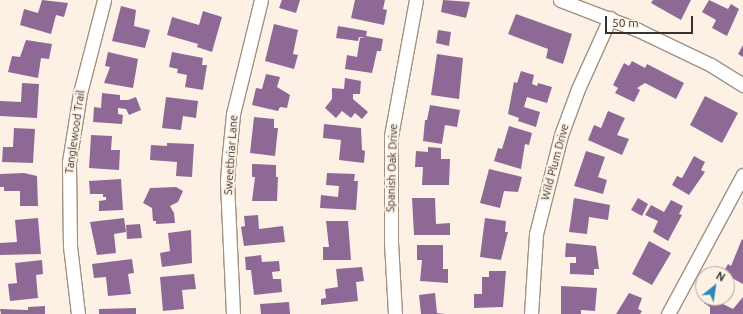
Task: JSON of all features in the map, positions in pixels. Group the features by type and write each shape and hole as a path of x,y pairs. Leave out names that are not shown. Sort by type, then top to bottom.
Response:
{"street":[{"name":"Tanglewood Trail","path":"78,314 70,246 69,162 80,93 104,0"},
{"name":"Sweetbriar Lane","path":"233,314 227,189 228,155 235,107 261,0"},
{"name":"Spanish Oak Drive","path":"395,314 390,235 391,136 416,0"},
{"path":"560,0 610,18 711,65 743,85"},
{"name":"Wild Plum Drive","path":"531,314 536,234 561,135 578,88 610,18"},
{"path":"668,314 743,175"}],"building":[{"path":"42,0 68,3 64,17 56,15 51,34 20,25 24,9 38,13"},
{"path":"282,0 300,0 296,13 279,8"},
{"path":"355,0 385,0 383,9 387,10 384,25 351,18"},
{"path":"443,0 470,2 466,18 441,12"},
{"path":"653,0 691,0 681,20 651,3"},
{"path":"709,0 728,9 731,4 739,9 727,36 712,28 716,20 702,12"},
{"path":"121,6 136,10 134,26 150,30 145,48 112,41"},
{"path":"203,11 222,17 212,52 197,47 198,44 167,35 172,17 199,25"},
{"path":"516,14 572,34 563,64 546,58 548,49 508,34"},
{"path":"274,24 298,30 293,54 298,55 294,69 265,61"},
{"path":"338,26 367,31 366,36 383,39 381,51 377,51 372,73 345,69 347,55 357,57 360,38 366,38 359,37 358,41 336,38"},
{"path":"438,30 451,32 449,46 436,43"},
{"path":"26,40 52,44 49,59 41,58 38,78 8,72 12,56 20,57"},
{"path":"743,45 743,57 738,54"},
{"path":"108,52 138,59 133,88 104,83 110,67 105,66"},
{"path":"172,52 203,58 202,65 207,65 203,90 185,87 187,75 177,73 178,69 169,67"},
{"path":"437,54 463,58 459,99 431,95"},
{"path":"632,61 645,68 647,64 684,83 676,99 645,83 637,88 640,90 634,102 615,93 618,88 613,85 624,63 629,66"},
{"path":"521,71 534,75 532,84 537,86 538,83 552,87 547,103 527,97 524,107 540,112 536,127 518,121 519,118 508,114 514,82 517,83"},
{"path":"266,74 280,77 277,87 290,95 287,108 280,107 278,111 252,105 256,88 262,89"},
{"path":"345,78 361,81 360,94 353,94 353,99 368,112 362,119 355,113 351,118 342,111 336,118 325,108 332,99 332,88 344,89"},
{"path":"22,83 39,84 37,118 0,116 0,101 21,102"},
{"path":"102,93 120,95 120,100 128,100 136,97 141,110 129,115 126,109 118,108 118,114 123,115 122,124 93,122 94,107 101,108"},
{"path":"705,96 738,113 722,143 690,125"},
{"path":"166,97 198,101 196,118 183,116 181,130 162,128"},
{"path":"430,105 460,110 457,127 445,125 442,144 423,141 425,120 427,120"},
{"path":"608,111 625,118 617,135 629,139 622,155 588,140 594,125 601,128"},
{"path":"254,117 274,119 274,128 278,128 275,156 250,153"},
{"path":"324,124 361,128 362,150 365,151 364,163 339,160 341,140 323,138"},
{"path":"509,126 532,133 529,145 525,144 521,169 494,161 498,148 502,149"},
{"path":"14,128 35,129 33,163 2,162 3,147 13,147"},
{"path":"91,135 112,136 111,150 120,150 119,170 89,168"},
{"path":"167,143 194,144 192,177 176,176 177,162 150,160 151,145 167,146"},
{"path":"428,147 441,148 441,159 450,159 449,185 422,185 423,167 415,167 416,151 428,152"},
{"path":"586,151 605,157 598,177 607,180 603,194 574,186"},
{"path":"694,156 705,162 701,170 705,172 689,195 672,185 677,176 682,178"},
{"path":"252,164 276,165 276,177 278,177 277,201 252,201 255,177 252,177"},
{"path":"489,169 522,177 518,192 504,191 500,208 480,203"},
{"path":"24,173 37,176 38,206 20,206 20,191 4,191 4,187 0,187 0,174"},
{"path":"327,173 355,174 354,181 358,181 356,210 320,208 321,195 338,197 339,186 326,185"},
{"path":"121,179 123,210 99,211 99,201 106,200 106,197 103,197 103,194 90,194 89,181"},
{"path":"176,187 183,191 178,202 170,206 174,213 175,223 156,224 156,221 153,221 152,208 143,203 150,188"},
{"path":"412,198 435,198 436,224 450,223 450,235 414,235"},
{"path":"574,198 610,205 608,220 589,217 587,234 569,232"},
{"path":"638,198 648,204 642,216 631,210"},
{"path":"671,200 683,206 679,214 682,215 668,241 653,232 658,221 645,215 651,205 664,212"},
{"path":"258,215 259,229 283,226 285,242 244,246 241,227 245,226 244,216"},
{"path":"38,218 41,254 0,255 0,243 17,242 15,220"},
{"path":"124,218 126,232 114,234 116,253 97,255 90,222"},
{"path":"485,218 506,221 505,232 508,232 501,260 480,257"},
{"path":"326,221 348,221 351,260 323,260 323,247 329,247"},
{"path":"140,224 142,238 127,239 126,225"},
{"path":"191,230 192,263 162,267 160,253 170,251 168,233"},
{"path":"742,239 743,284 735,280 735,266 731,266"},
{"path":"649,241 671,253 652,285 632,274"},
{"path":"566,243 596,246 599,269 594,269 594,275 570,274 570,263 576,263 576,257 565,257"},
{"path":"417,245 443,245 443,269 448,269 448,283 420,281 422,260 417,260"},
{"path":"261,255 262,262 279,261 280,271 272,272 273,279 281,279 282,292 254,295 251,270 246,270 245,257"},
{"path":"132,259 134,273 128,274 131,294 108,296 106,277 94,278 92,264"},
{"path":"42,260 43,274 36,275 38,298 10,301 8,284 17,283 15,263"},
{"path":"362,267 364,281 356,282 358,301 321,305 321,299 326,298 325,289 338,287 336,269"},
{"path":"489,271 506,271 503,307 474,308 474,294 482,294 482,277 489,277"},
{"path":"194,274 196,289 182,290 184,309 163,311 160,277"},
{"path":"561,286 597,288 595,311 581,310 581,314 561,314"},
{"path":"435,293 437,313 445,314 421,314 419,295"},
{"path":"629,293 642,298 638,309 642,311 640,314 616,314"},
{"path":"743,297 743,314 710,314 710,307 708,306 727,306 733,309"},
{"path":"289,302 290,314 261,314 260,304"},
{"path":"45,306 45,314 1,314 0,309 28,310 28,307"},
{"path":"136,308 136,314 99,314 99,309"}]}
